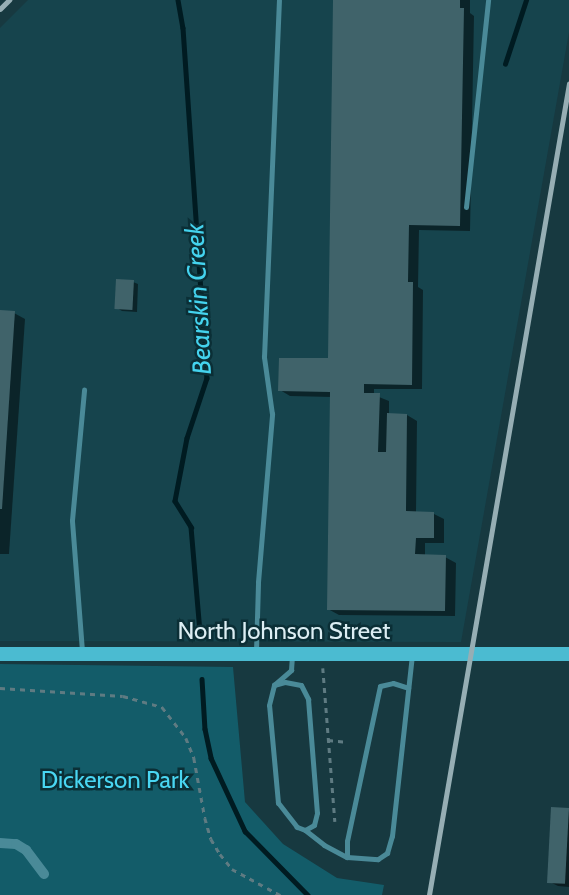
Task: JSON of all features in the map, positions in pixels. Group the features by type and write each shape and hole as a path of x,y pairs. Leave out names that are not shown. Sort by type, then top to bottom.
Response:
{"main road":[{"name":"North Johnson Street","path":"0,654 569,654"}],"street":[{"path":"0,843 16,844 26,850 44,874"}],"lane":[{"path":"256,655 258,582 272,414 264,357 279,0"},
{"path":"466,207 488,0"},
{"path":"83,654 72,520 84,390"},
{"path":"292,655 291,670 274,685 269,705 278,803 297,827 324,845 347,857 378,859 387,853 392,836 412,654"},
{"path":"274,685 285,682 301,685 307,699 317,813 314,825 305,830"},
{"path":"347,857 347,841 380,686 393,682 408,688"}],"path":[{"path":"322,655 335,822"},
{"path":"0,688 123,695 162,707 181,730 194,758 211,839 232,869 280,895"},
{"path":"328,740 348,742"}],"shaded area":[{"path":"28,0 569,0 569,32 461,642 0,641 0,28"}],"green space":[{"name":"Dickerson Park","path":"0,664 233,667 245,802 283,844 337,878 384,885 382,895 0,895"}],"building":[{"path":"333,0 460,0 460,8 464,8 460,226 409,225 408,282 413,282 412,385 364,384 364,393 380,393 378,452 386,452 387,413 407,414 406,511 434,512 434,538 416,538 415,554 446,555 445,611 327,610 330,392 278,391 279,358 328,358"},
{"path":"116,279 134,280 132,310 114,309"},
{"path":"0,310 15,311 2,509 0,509"},
{"path":"551,807 569,808 565,884 547,883"}],"waterway":[{"name":"Bearskin Creek","path":"178,0 183,28 207,378 187,438 175,501 191,527 200,631"},
{"name":"Bearskin Creek","path":"505,64 526,0"},
{"name":"Bearskin Creek","path":"202,679 205,729 211,758 245,831 308,895"}],"railway":[{"path":"0,9 9,0"},
{"path":"429,895 569,84"}]}
